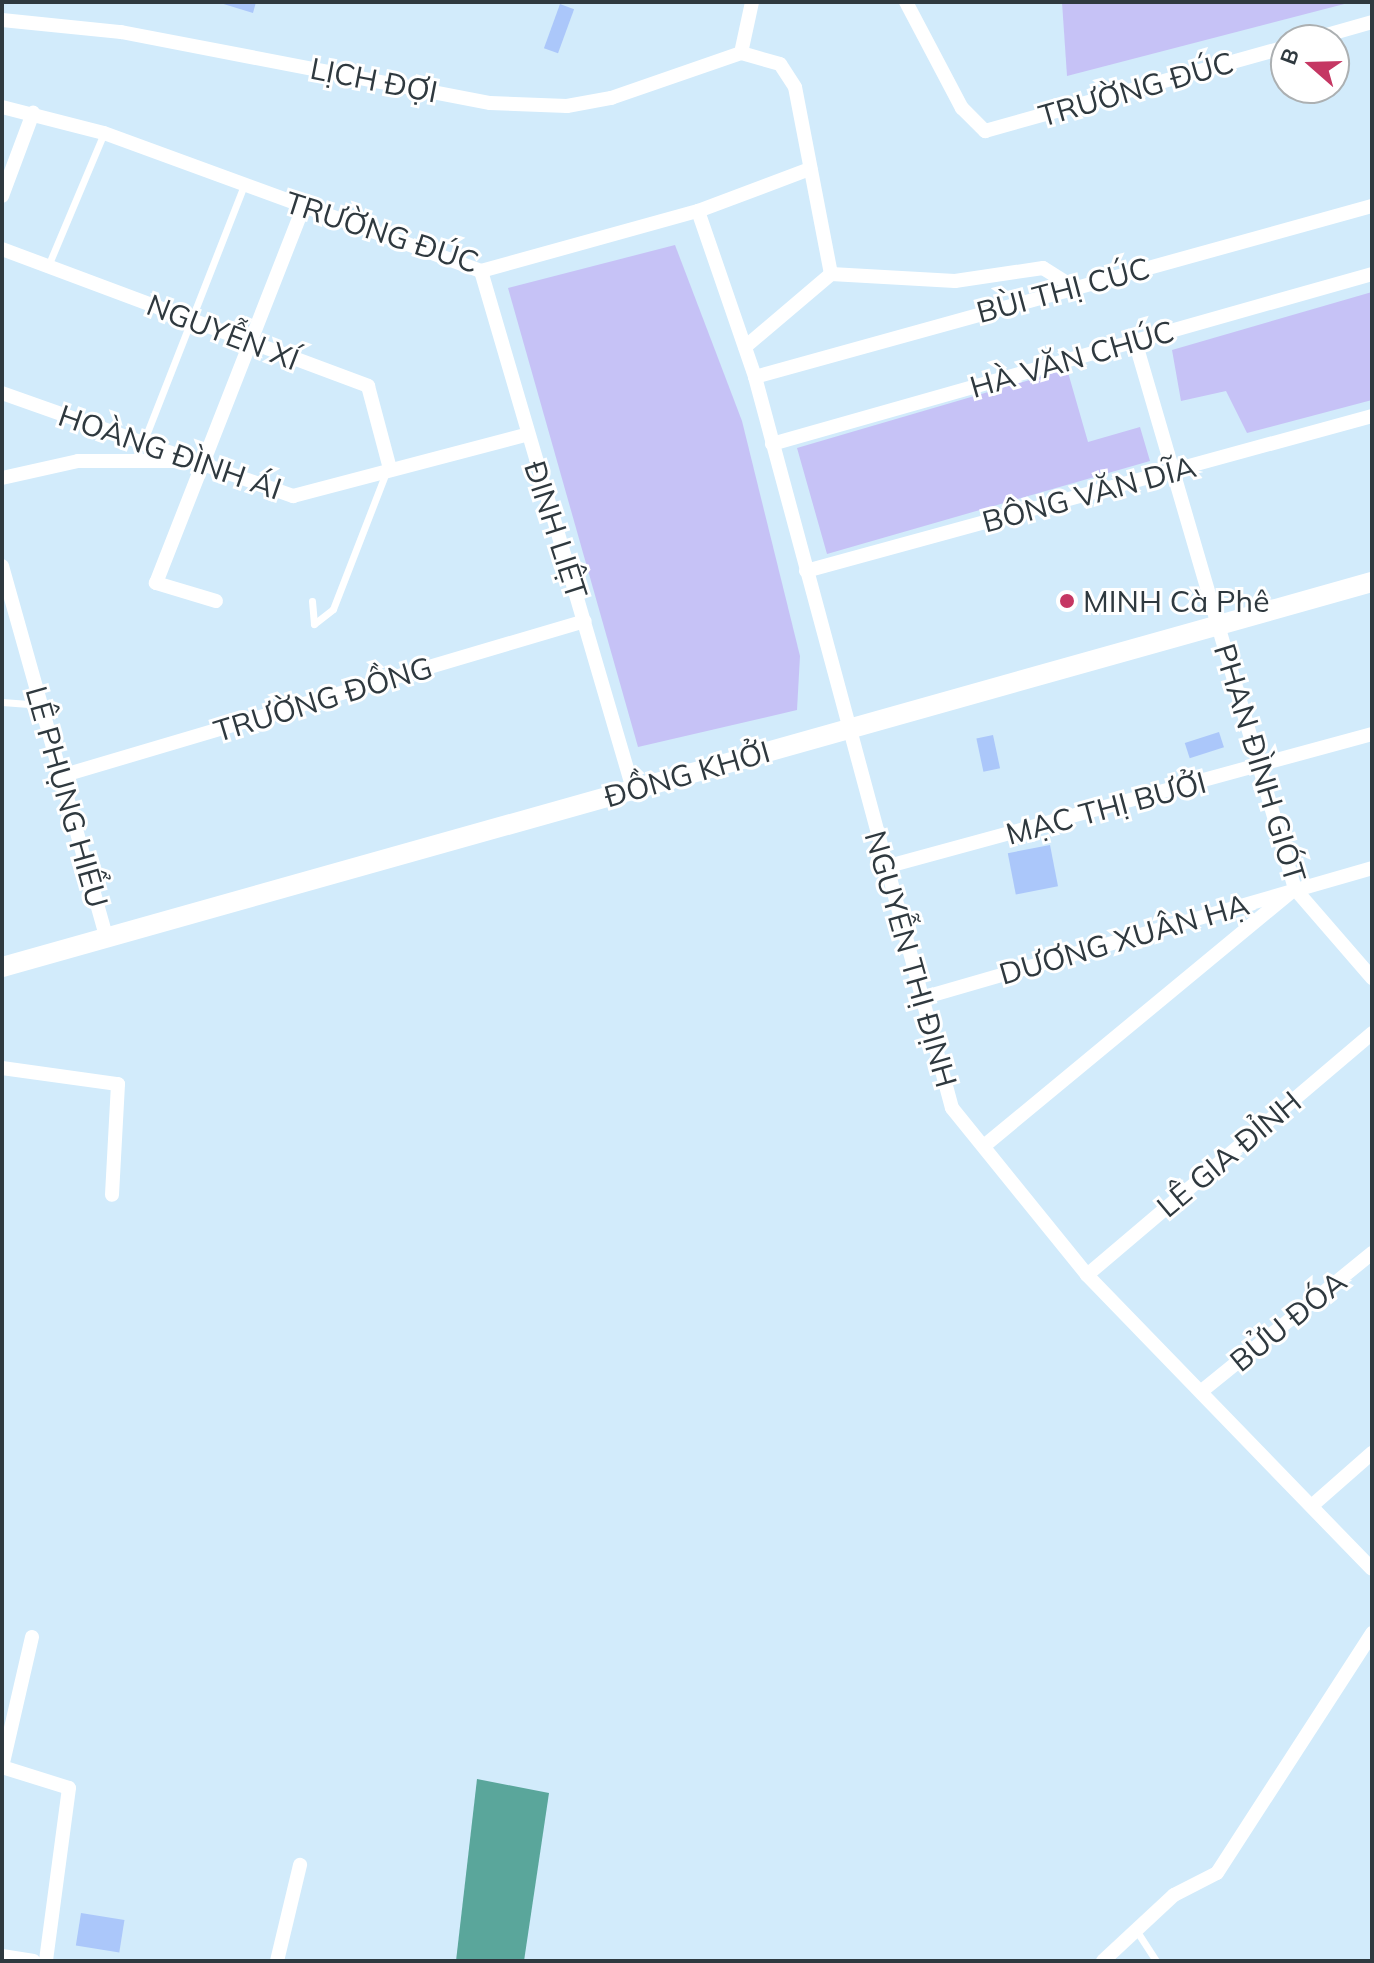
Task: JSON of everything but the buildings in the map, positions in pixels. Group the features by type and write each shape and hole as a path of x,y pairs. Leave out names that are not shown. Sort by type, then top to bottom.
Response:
{"street":[{"path":"750,2 741,53 780,64 795,87 831,274"},
{"name":"TRƯỜNG ĐÚC","path":"906,2 962,108 985,131 1270,51"},
{"name":"LỊCH ĐỢI","path":"2,20 121,32 490,103 567,106 611,98 741,53"},
{"path":"1350,28 1372,22"},
{"name":"TRƯỜNG ĐÚC","path":"2,107 104,133 481,271 698,211 810,169"},
{"path":"2,196 33,113"},
{"name":"BÙI THỊ CÚC","path":"755,377 1372,206"},
{"path":"216,601 156,583 303,207"},
{"name":"NGUYỄN THỊ ĐỊNH","path":"698,211 755,377 846,730 952,1108 1087,1275 1315,1503 1372,1569"},
{"name":"NGUYỄN XÍ","path":"2,249 368,386 389,465"},
{"path":"745,347 831,274 955,281 1043,268 1074,287"},
{"name":"ĐINH LIỆT","path":"481,271 525,435 585,621 633,789"},
{"name":"HÀ VĂN CHÚC","path":"772,444 1372,274"},
{"name":"PHAN ĐÌNH GIÓT","path":"1135,341 1295,889 1372,978"},
{"name":"HOÀNG ĐÌNH ÁI","path":"2,393 143,443 205,461 293,496 389,465 525,435"},
{"name":"BÔNG VĂN DĨA","path":"806,571 1372,416"},
{"path":"2,478 78,461 205,461"},
{"name":"LÊ PHỤNG HIỂU","path":"2,566 106,935"},
{"name":"ĐỒNG KHỞI","path":"2,967 106,935 846,730 1219,630 1372,582"},
{"name":"TRƯỜNG ĐỒNG","path":"61,776 585,621"},
{"name":"MẠC THỊ BƯỞI","path":"885,867 1372,734"},
{"name":"DƯƠNG XUÂN HẠ","path":"922,998 1372,868"},
{"path":"984,1146 1295,889"},
{"name":"LÊ GIA ĐỈNH","path":"1087,1275 1372,1033"},
{"path":"2,1068 118,1084 112,1195"},
{"name":"BỬU ĐÓA","path":"1203,1390 1372,1253"},
{"path":"1315,1503 1372,1453"},
{"path":"1103,1961 1174,1895 1217,1873 1372,1633"},
{"path":"32,1637 2,1767 69,1788 46,1961"},
{"path":"277,1961 300,1865"},
{"path":"2,1956 34,1961"}],"lane":[{"path":"48,266 104,133"},
{"path":"143,443 244,185"},
{"path":"312,601 314,624 333,609 389,465"},
{"path":"2,702 42,705"},
{"path":"1136,1930 1156,1961"}],"shaded area":[{"path":"1062,2 1352,2 1067,76"},
{"path":"675,245 742,421 800,656 797,710 638,747 508,288"},
{"path":"1372,292 1372,400 1247,433 1226,391 1181,401 1172,350"},
{"path":"1067,369 1088,442 1140,427 1150,461 827,554 797,448"},
{"path":"477,1779 549,1793 524,1961 456,1961"}],"place":[{"name":"MINH Cà Phê","path":"1067,601"}]}
